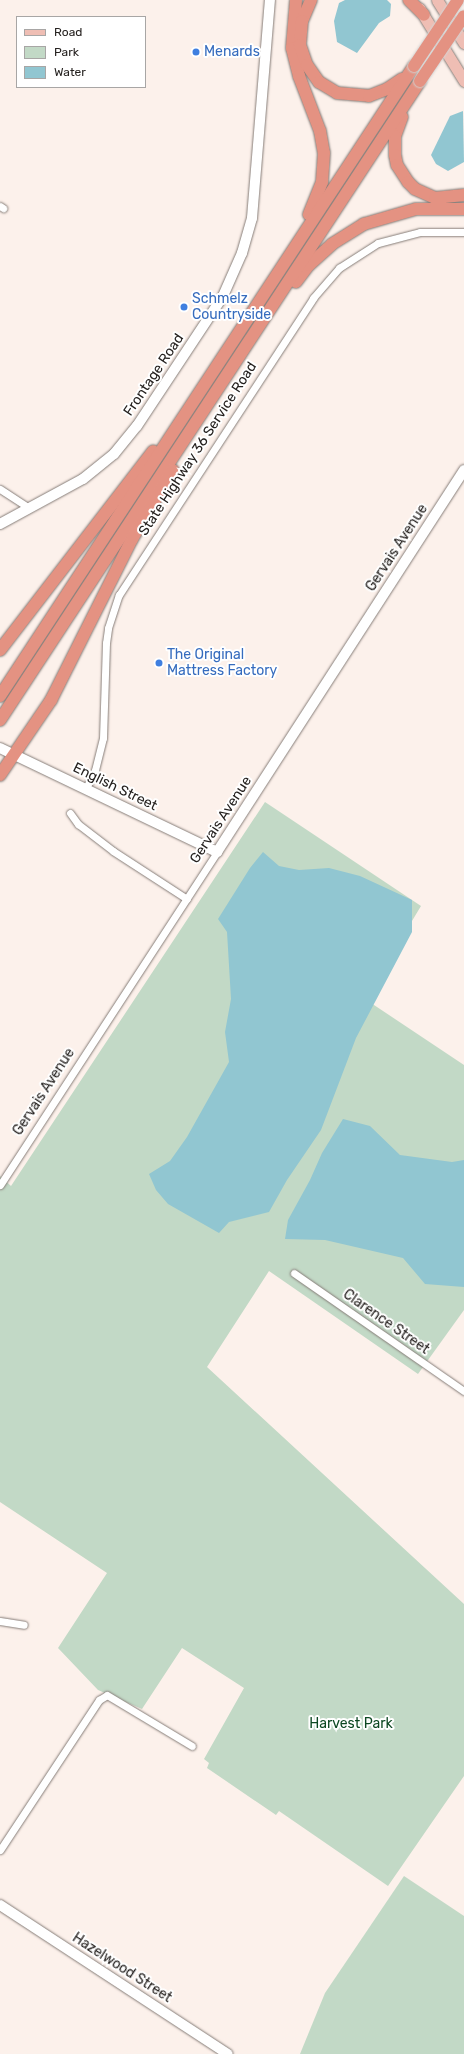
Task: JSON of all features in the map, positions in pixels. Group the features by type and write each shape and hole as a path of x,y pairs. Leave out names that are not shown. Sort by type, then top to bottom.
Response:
{"highway":[{"path":"281,268 317,196 324,167 320,131 299,76 292,48 296,0"},
{"path":"311,0 302,21 300,45 312,74 328,89 348,96 368,96 388,89 412,69"},
{"path":"410,0 424,15"},
{"path":"0,696 458,0"},
{"path":"0,720 243,349 464,16"},
{"path":"420,82 395,136 397,165 408,182 426,195 446,199 464,195"},
{"path":"243,349 309,265 346,234 369,222 399,212 433,208 464,209"},
{"path":"0,776 61,684 132,539 233,365"},
{"path":"0,650 130,478 186,412"}],"main road":[{"path":"415,0 464,81"},
{"path":"437,0 464,43"}],"street":[{"name":"Frontage Road","path":"0,524 83,479 125,442 212,314 234,273 248,234 255,197 270,0"},
{"name":"State Highway 36 Service Road","path":"86,788 95,770 103,738 106,643 109,622 119,595 313,298 339,268 378,243 420,232 464,232"},
{"name":"Gervais Avenue","path":"0,1185 464,470"},
{"path":"0,489 29,508"},
{"name":"English Street","path":"1,749 86,788 217,852"},
{"path":"70,813 78,824 113,851 187,899"},
{"name":"Clarence Street","path":"294,1273 464,1391"},
{"path":"0,1621 24,1625"},
{"path":"0,1850 99,1700 107,1695 192,1746"},
{"name":"Hazelwood Street","path":"0,1905 228,2054"}],"green space":[{"name":"Harvest Park","path":"265,802 421,906 365,999 464,1065 464,1310 418,1374 269,1271 207,1367 464,1604 464,1776 388,1886 279,1811 276,1815 207,1768 209,1763 204,1759 244,1688 182,1648 142,1709 98,1690 58,1648 107,1573 0,1502 0,1176 11,1186"},
{"path":"404,1876 464,1916 464,2054 300,2054 325,1993"}],"water":[{"path":"345,0 387,0 391,4 390,16 379,23 357,53 337,42 334,21 339,3"},
{"path":"463,111 464,162 448,171 436,164 431,155 450,116"},
{"path":"263,852 279,866 299,870 329,868 360,876 412,900 412,932 356,1038 321,1130 287,1180 269,1212 229,1222 219,1233 168,1204 156,1190 149,1174 170,1161 187,1137 229,1062 225,1032 231,999 227,932 218,919 250,868"},
{"path":"343,1119 370,1126 400,1155 452,1162 464,1160 464,1287 425,1284 403,1258 325,1240 285,1239 288,1220 310,1180 322,1153"}],"place":[{"name":"Menards","path":"196,52"},
{"name":"Schmelz Countryside","path":"184,307"},
{"name":"The Original Mattress Factory","path":"159,663"}]}
